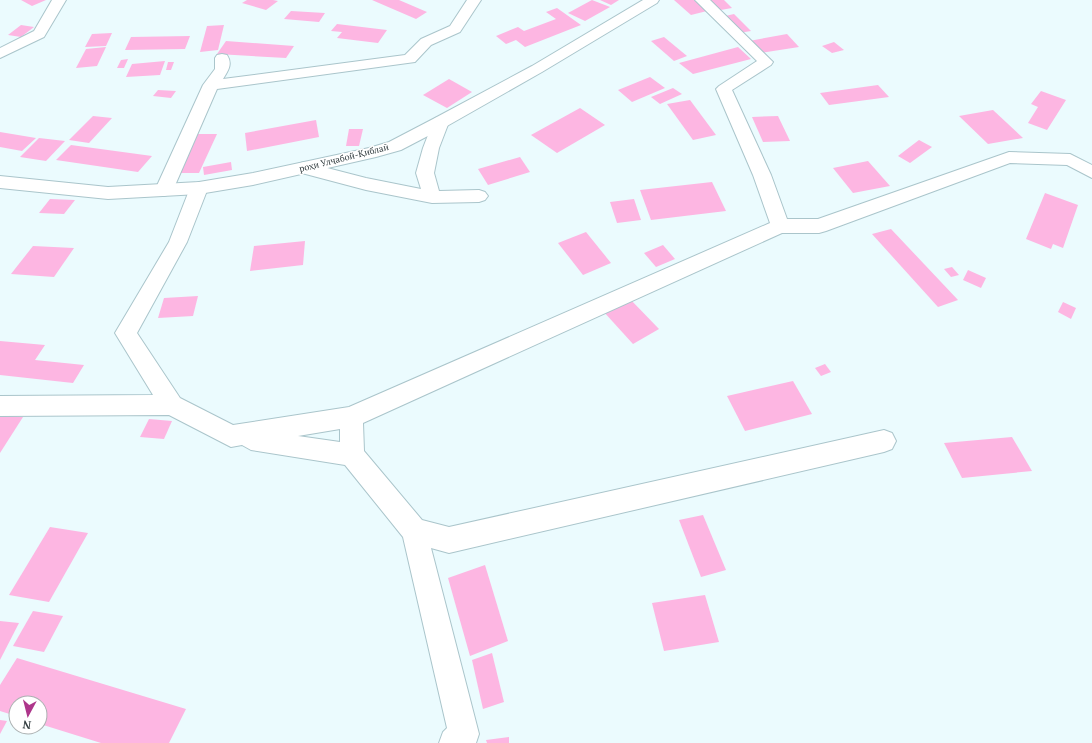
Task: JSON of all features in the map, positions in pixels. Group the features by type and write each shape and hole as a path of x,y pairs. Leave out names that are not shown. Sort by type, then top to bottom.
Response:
{"street":[{"path":"0,54 39,34 59,0"},
{"path":"211,85 410,59 426,42 455,28 474,0"},
{"name":"роҳи Улҷабой-Қиблаӣ","path":"0,182 108,193 199,188 253,179 395,146 537,69 652,0"},
{"path":"702,0 766,62 724,89 762,175 780,226"},
{"path":"164,190 211,85 222,68 222,58"},
{"path":"432,197 425,173 431,148 441,122"},
{"path":"231,436 351,417 780,226 819,226 1009,157 1070,160 1092,172"},
{"path":"304,168 366,184 432,197 479,196"},
{"path":"172,405 126,333 178,242 199,188"},
{"path":"0,406 172,405 231,436 352,455"},
{"path":"351,417 352,455 414,531 464,734 454,743"},
{"path":"414,531 449,540 884,441"}],"building":[{"path":"21,0 46,0 32,6"},
{"path":"247,0 278,1 266,10 242,3"},
{"path":"372,0 399,0 427,12 416,19"},
{"path":"592,0 610,7 585,21 568,13"},
{"path":"600,0 619,0 611,5"},
{"path":"674,0 694,0 707,11 691,15"},
{"path":"705,0 724,0 732,8 715,11"},
{"path":"557,8 581,25 525,47 516,40 506,44 496,36 518,27 524,31 556,19 546,12"},
{"path":"291,11 325,13 319,22 284,19"},
{"path":"734,14 751,31 739,33 721,17"},
{"path":"337,24 387,30 378,43 337,38 342,32 331,31"},
{"path":"21,25 34,27 21,37 8,35"},
{"path":"224,25 218,50 200,52 207,26"},
{"path":"112,33 106,46 85,47 92,34"},
{"path":"787,34 799,47 760,53 749,41"},
{"path":"190,36 185,49 125,50 131,37"},
{"path":"664,37 687,56 674,61 651,41"},
{"path":"226,41 294,46 286,58 217,54"},
{"path":"834,42 844,50 832,53 822,46"},
{"path":"106,47 97,66 76,68 86,49"},
{"path":"738,47 751,59 693,74 679,63"},
{"path":"128,59 124,68 117,68 121,60"},
{"path":"165,61 160,75 126,77 132,64"},
{"path":"168,62 174,62 171,70 166,70"},
{"path":"650,77 665,88 632,102 618,90"},
{"path":"449,79 472,92 447,108 423,95"},
{"path":"878,85 889,97 829,105 820,93"},
{"path":"673,88 682,94 660,104 651,97"},
{"path":"158,90 176,91 171,98 153,96"},
{"path":"1041,91 1066,100 1047,130 1028,123 1038,107 1031,104"},
{"path":"690,100 716,135 693,140 667,104"},
{"path":"580,108 605,125 557,153 531,135"},
{"path":"993,110 1023,138 988,144 959,116"},
{"path":"93,116 112,118 89,143 69,140"},
{"path":"778,116 790,141 763,142 752,117"},
{"path":"316,120 319,137 247,151 245,133"},
{"path":"349,129 363,129 359,146 346,146"},
{"path":"0,132 36,138 22,151 0,147"},
{"path":"194,134 217,134 199,173 175,173"},
{"path":"39,138 65,141 46,161 20,157"},
{"path":"919,140 932,147 910,163 898,156"},
{"path":"71,145 152,156 138,172 56,160"},
{"path":"520,157 530,172 488,185 478,169"},
{"path":"868,161 890,186 853,193 833,168"},
{"path":"231,162 232,170 204,175 203,167"},
{"path":"712,182 726,211 651,220 640,190"},
{"path":"1045,193 1078,205 1063,248 1053,244 1051,249 1026,239"},
{"path":"50,199 75,200 64,214 39,213"},
{"path":"634,199 641,220 617,223 610,202"},
{"path":"891,229 958,300 938,307 872,234"},
{"path":"586,232 611,263 583,275 558,243"},
{"path":"305,241 303,265 250,271 254,246"},
{"path":"663,245 675,259 656,267 644,253"},
{"path":"33,246 74,248 54,277 11,274"},
{"path":"952,267 959,275 951,277 944,269"},
{"path":"968,270 986,278 981,288 963,280"},
{"path":"198,296 193,316 158,318 164,298"},
{"path":"628,297 659,329 633,344 603,311"},
{"path":"1063,302 1076,308 1071,319 1058,312"},
{"path":"0,341 45,345 35,360 84,365 73,383 0,375"},
{"path":"825,364 831,372 821,376 815,368"},
{"path":"793,381 812,414 745,431 727,396"},
{"path":"0,415 23,417 0,453"},
{"path":"149,419 172,421 164,439 140,437"},
{"path":"1012,437 1032,471 962,478 944,443"},
{"path":"703,515 726,570 701,577 679,520"},
{"path":"50,527 88,533 49,602 9,595"},
{"path":"485,565 508,641 470,656 448,578"},
{"path":"705,595 719,642 664,651 652,603"},
{"path":"33,611 63,616 44,652 13,646"},
{"path":"0,621 19,623 0,660"},
{"path":"492,653 504,702 483,709 472,660"},
{"path":"17,658 186,709 169,743 101,743 48,726 48,695 8,695 8,714 0,711 0,685"},
{"path":"0,720 7,721 0,734"},
{"path":"509,737 509,743 487,743 486,740"}]}
